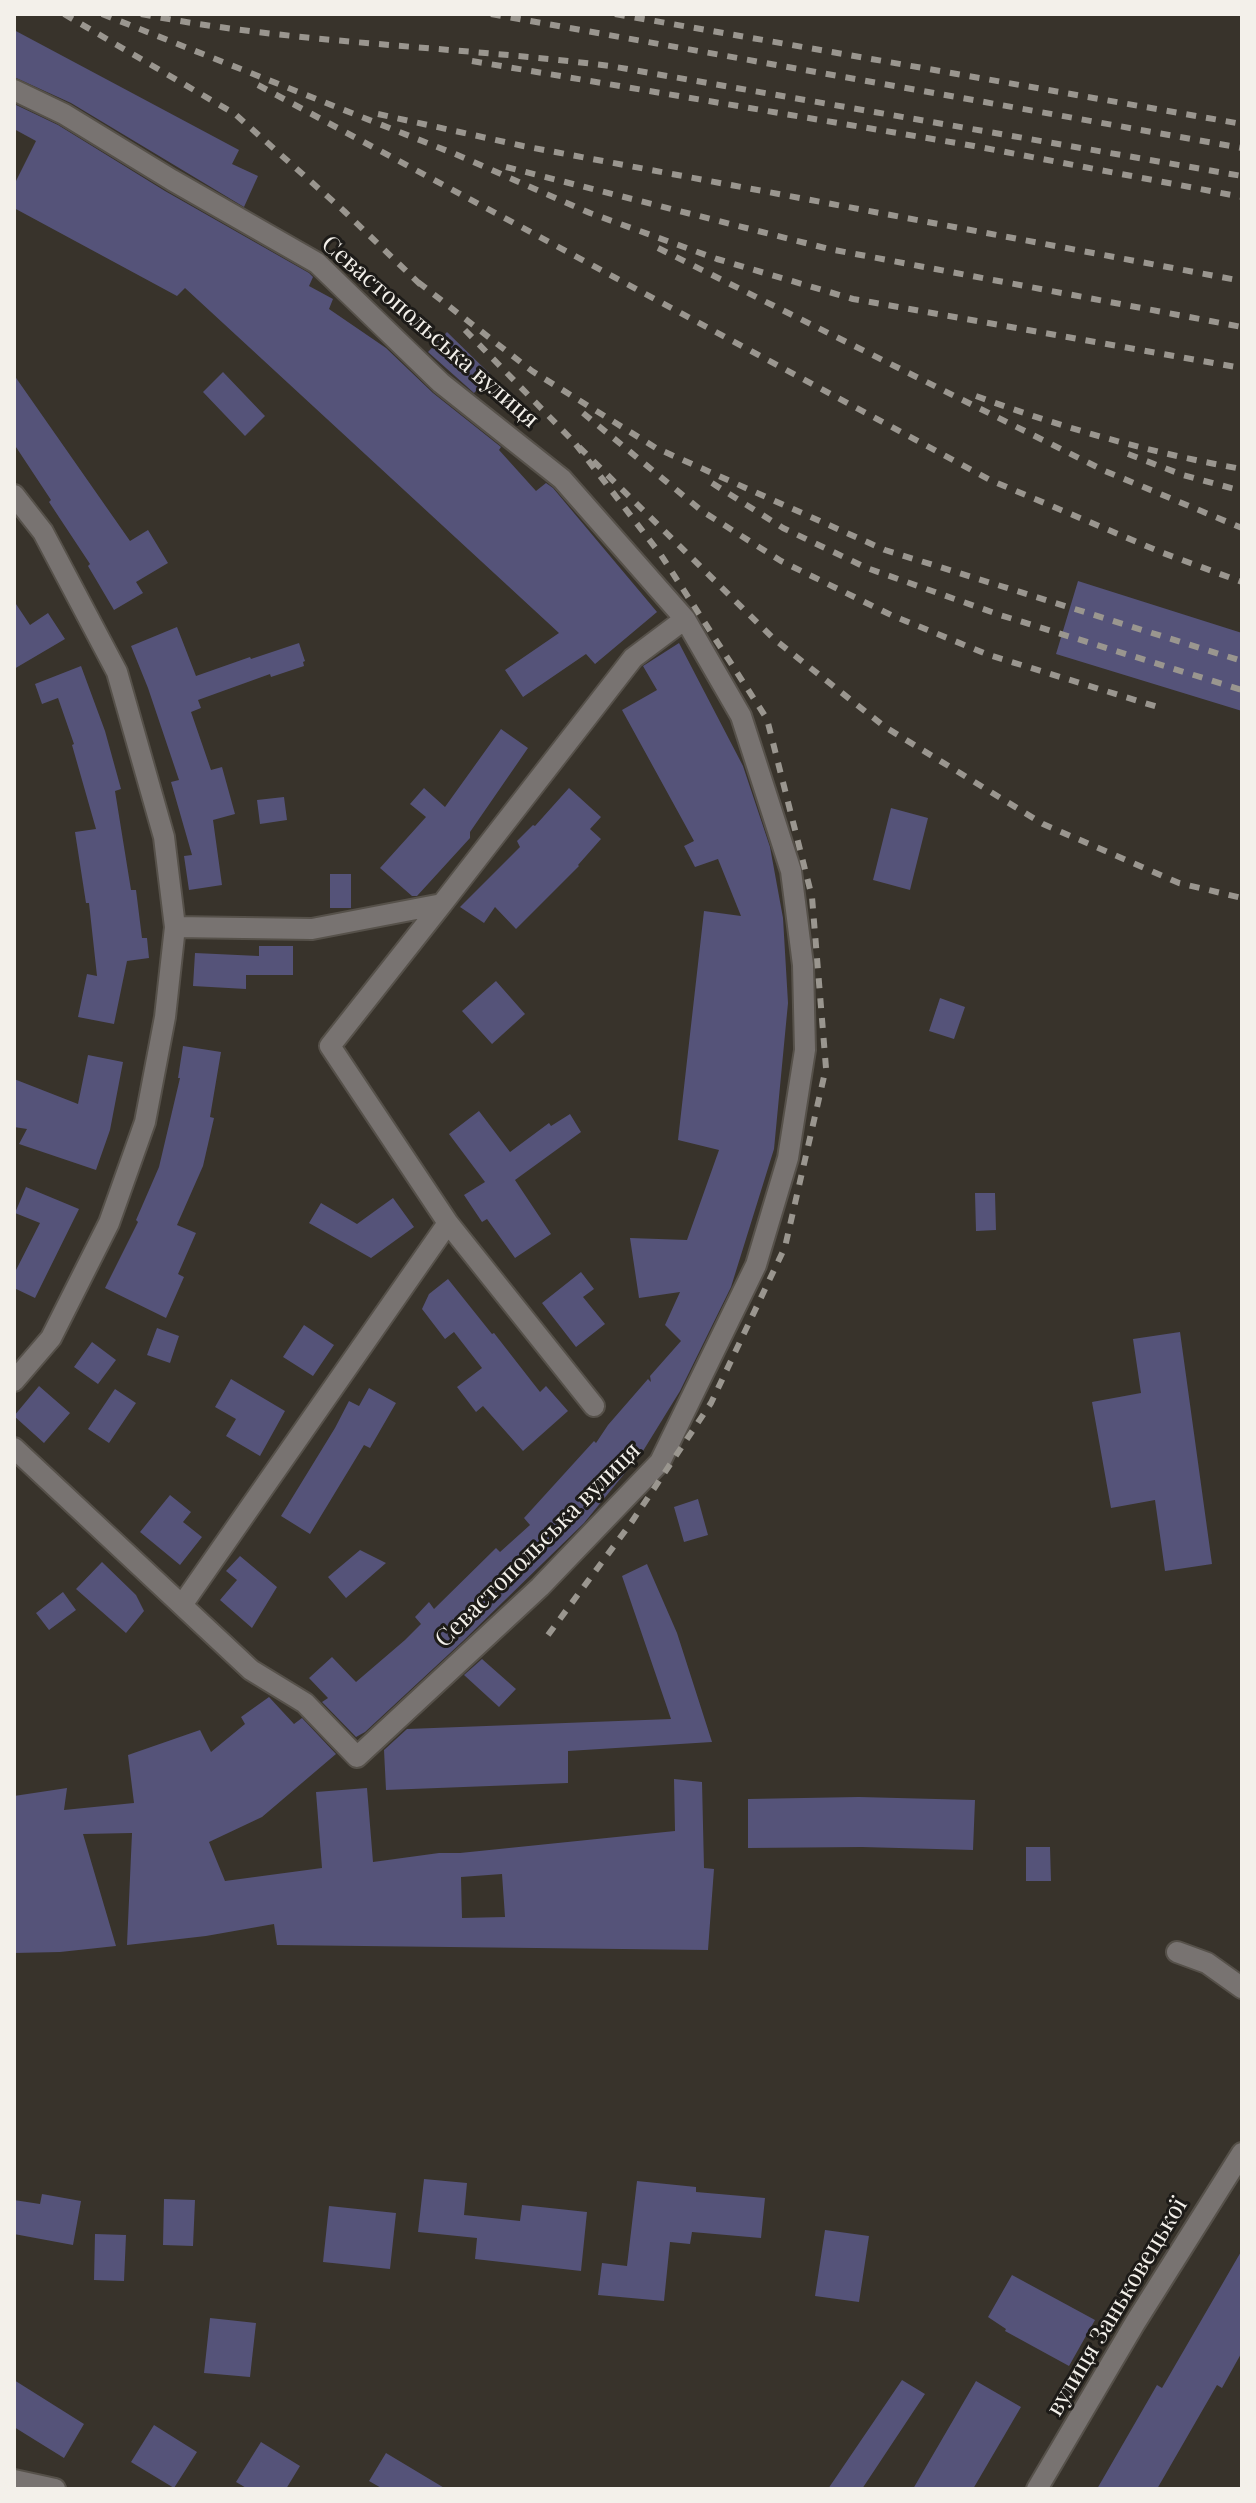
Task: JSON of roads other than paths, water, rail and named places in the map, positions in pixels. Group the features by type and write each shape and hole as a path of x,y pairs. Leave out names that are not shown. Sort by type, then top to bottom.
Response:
{"street":[{"name":"Севастопольська вулиця","path":"14,90 64,114 317,263 441,383 562,479 685,619 741,716 791,871 803,965 805,1050 788,1158 756,1265 660,1462 540,1587 357,1757 305,1703 251,1670 14,1448"},
{"path":"14,495 43,532 117,672 164,837 175,927 165,1017 145,1122 109,1223 51,1338 14,1381"},
{"path":"594,1406 448,1223 330,1046 633,658 685,619"},
{"path":"175,927 312,929 442,904"},
{"path":"182,1605 448,1223"},
{"path":"1177,1952 1207,1963 1242,1988"},
{"name":"вулиця Заньковецької","path":"1037,2489 1135,2323 1242,2153"},
{"path":"14,2480 55,2489"}],"railway":[{"path":"64,14 235,114 344,211 426,290"},
{"path":"102,14 455,154 590,213 717,259 853,299 1242,368"},
{"path":"141,14 257,32 610,66 1242,176"},
{"path":"491,14 1242,148"},
{"path":"615,14 1242,124"},
{"path":"472,61 974,146 1242,197"},
{"path":"258,85 990,480 1163,553 1242,582"},
{"path":"378,114 523,146 1242,281"},
{"path":"506,167 829,249 1242,327"},
{"path":"658,248 1105,471 1242,528"},
{"path":"418,282 532,371 656,448 885,550 1242,661"},
{"path":"465,330 574,442"},
{"path":"976,396 1108,438 1242,469"},
{"path":"583,413 702,511 781,561 891,615 989,655 1161,708"},
{"path":"548,1635 631,1523 711,1403 785,1247 826,1068 812,897 767,719 661,555 574,442 774,639 885,727 1043,824 1179,883 1242,898"},
{"path":"1128,454 1183,475 1242,491"},
{"path":"712,483 783,528 867,568 1000,615 1242,690"}]}
